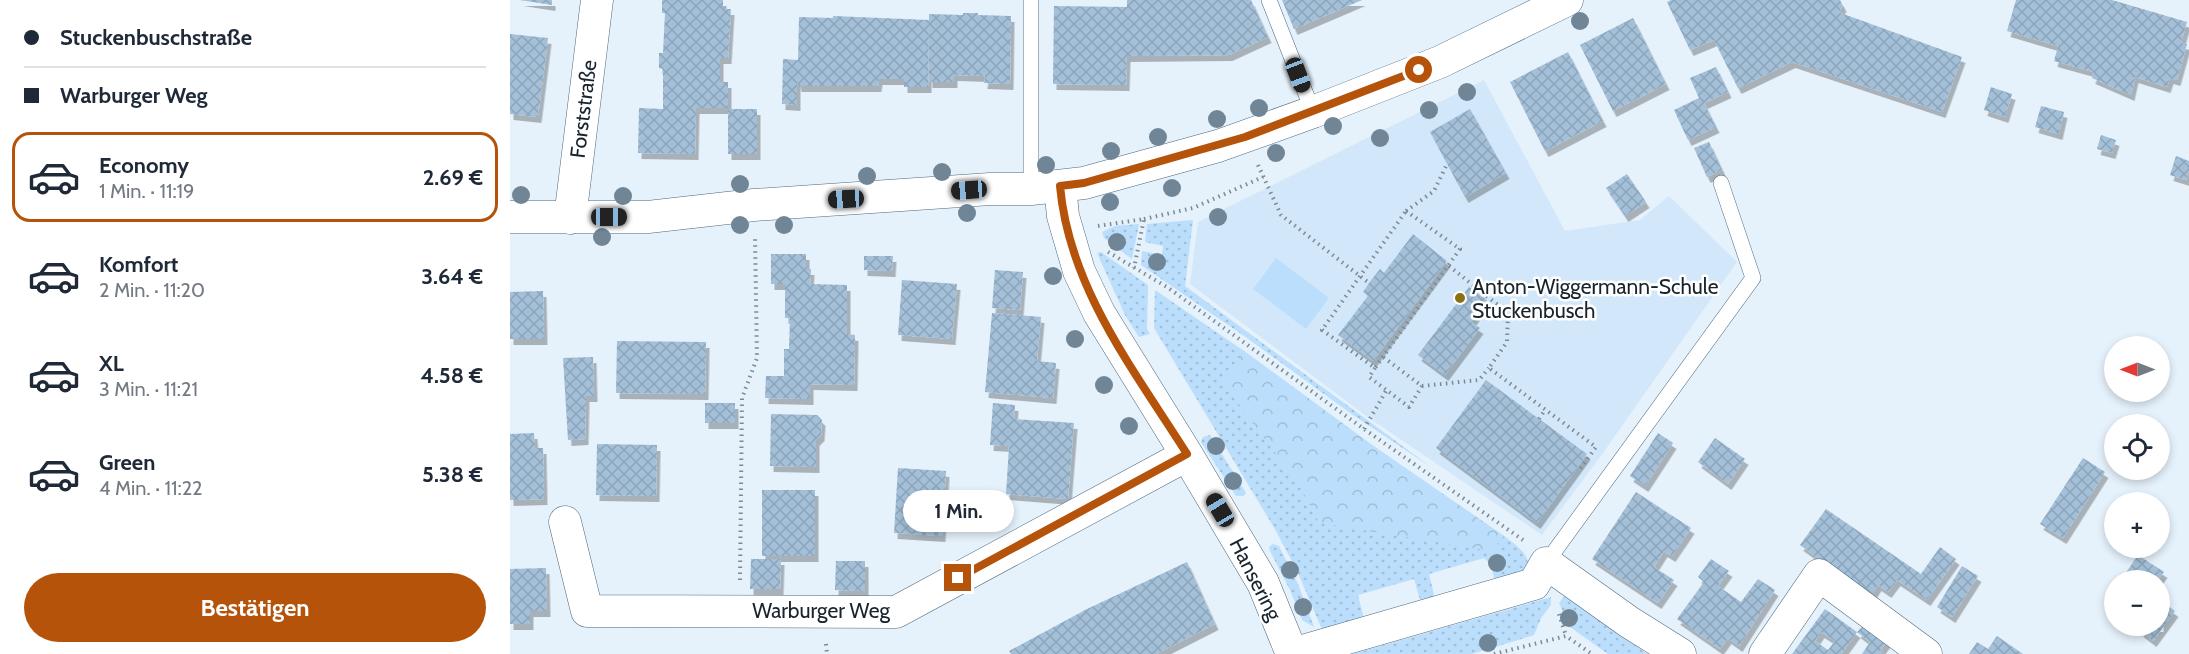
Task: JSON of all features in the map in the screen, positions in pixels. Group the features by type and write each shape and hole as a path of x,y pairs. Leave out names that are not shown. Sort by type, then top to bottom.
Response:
{"street":[{"name":"Forststraße","path":"570,218 597,0"},
{"path":"510,217 648,217 754,205 990,189 1051,197 1084,183 1245,137 1313,112 1440,62 1567,0"},
{"name":"Hansering","path":"1051,197 1079,271 1099,313 1187,454 1263,583 1292,654"},
{"name":"Warburger Weg","path":"565,522 587,611 896,612 1187,454"},
{"path":"1292,654 1534,584 1546,563 1629,622 1680,654"},
{"path":"1765,654 1819,575 1926,654"}],"lane":[{"path":"1031,0 1051,197"},
{"path":"1269,0 1313,112"},
{"path":"1546,563 1753,278 1721,183"}],"path":[{"path":"1245,137 1281,215 1369,283"},
{"path":"1375,369 1322,330 1406,211 1434,191 1448,164"},
{"path":"1051,197 1076,229 1143,219 1193,208 1263,177"},
{"name":"Warburger Weg","path":"740,611 742,398 758,358 754,205"},
{"path":"1406,211 1460,249 1369,377 1409,407 1422,386"},
{"path":"1134,268 1143,219"},
{"path":"1103,249 1167,287 1226,328 1364,429 1530,545 1546,563"},
{"path":"1383,357 1422,386 1479,380 1489,368 1507,342 1508,313 1449,266"},
{"path":"1489,368 1596,447 1576,476"},
{"path":"1364,429 1386,391"},
{"path":"1539,419 1545,410"},
{"path":"1494,654 1566,636 1592,654"}],"shaded area":[{"name":"Anton-Wiggermann-Schule Stuckenbusch","path":"1484,80 1565,231 1640,220 1669,196 1737,262 1603,453 1542,535 1369,418 1190,284 1198,222"}],"green space":[{"path":"1193,220 1185,286 1431,467 1353,415 1141,265 1142,251 1162,255 1163,246 1145,242 1147,224"},
{"path":"1139,224 1132,259 1104,238 1102,232 1115,226"},
{"path":"1101,252 1148,285 1147,329 1150,334 1139,337 1125,315 1097,253"},
{"path":"1276,258 1329,298 1306,329 1253,289"},
{"path":"1155,290 1509,540 1525,555 1528,572 1495,582 1491,565 1484,558 1429,574 1435,599 1421,603 1414,579 1358,595 1364,619 1324,631 1276,531 1154,328"},
{"path":"1244,351 1372,445 1504,536 1491,551 1319,523 1301,488 1223,383"},
{"path":"1210,435 1246,493 1243,496 1236,496 1201,442 1203,437"},
{"path":"1273,544 1279,546 1298,584 1314,627 1302,620 1270,551 1269,547"},
{"path":"1566,594 1647,654 1608,654 1570,627 1559,603"},
{"path":"1551,597 1551,605 1541,618 1534,635 1472,654 1353,654"}],"building":[{"path":"520,0 552,0 552,5"},
{"path":"662,0 723,0 723,9 731,9 728,58 720,58 720,82 728,82 728,108 696,108 695,154 638,153 639,108 663,109 663,69 659,68 659,53 663,53 665,13 662,13"},
{"path":"1127,0 1251,0 1268,37 1229,55 1127,56 1126,85 1053,84 1054,6 1127,7"},
{"path":"1282,0 1362,0 1294,29"},
{"path":"1671,0 1840,0 1843,6 1838,12 1962,57 1942,112 1792,62 1738,88 1714,40 1690,50 1667,2"},
{"path":"2016,0 2112,0 2187,22 2181,43 2187,44 2177,80 2170,78 2167,87 2135,77 2131,95 2092,78 2094,72 2054,61 2058,46 2007,31"},
{"path":"963,13 1011,16 1010,84 984,83 985,76 954,75 954,82 929,82 929,14 963,15"},
{"path":"833,16 929,20 928,87 904,87 904,79 879,79 878,86 798,86 797,79 797,105 782,104 783,59 798,60 799,17 833,18"},
{"path":"1633,18 1666,84 1613,111 1580,45"},
{"path":"510,34 548,38 538,117 510,114"},
{"path":"1568,52 1603,121 1545,151 1510,82"},
{"path":"1716,67 1728,92 1704,103 1716,127 1688,140 1674,110 1699,98 1690,78"},
{"path":"1991,87 2012,94 2005,117 1984,110"},
{"path":"2041,106 2064,112 2059,134 2035,127"},
{"path":"728,109 757,109 757,154 728,154"},
{"path":"1470,109 1506,173 1465,197 1430,132"},
{"path":"2101,135 2116,140 2112,153 2097,149"},
{"path":"1709,142 1722,170 1707,177 1694,148"},
{"path":"2176,156 2189,161 2186,180 2170,175"},
{"path":"1627,174 1646,202 1625,216 1606,188"},
{"path":"1413,234 1447,261 1373,361 1338,335 1368,296 1363,292 1369,283 1380,269 1384,273"},
{"path":"771,254 806,254 806,269 811,269 810,284 847,285 847,334 855,335 854,385 810,384 810,399 765,398 766,376 784,376 784,349 789,349 790,318 785,318 785,284 771,284"},
{"path":"864,256 893,256 892,271 864,270"},
{"path":"995,270 1023,272 1020,310 992,308"},
{"path":"902,280 957,284 952,339 898,335"},
{"path":"1469,287 1487,300 1471,322 1480,328 1445,375 1418,355"},
{"path":"543,291 544,339 510,339 510,292"},
{"path":"992,313 1041,317 1037,361 1056,363 1053,398 985,392"},
{"path":"617,341 706,342 705,394 616,393"},
{"path":"593,357 594,396 586,396 585,439 568,440 563,358"},
{"path":"1486,380 1587,454 1537,523 1436,448"},
{"path":"705,403 735,403 735,423 705,423"},
{"path":"993,403 1015,405 1014,419 1074,423 1068,499 1006,494 1009,446 990,445"},
{"path":"771,414 817,415 822,420 821,435 816,440 816,467 770,466"},
{"path":"534,433 535,448 543,448 544,499 510,500 510,434"},
{"path":"1658,433 1673,443 1645,486 1630,476"},
{"path":"1715,438 1745,459 1728,484 1698,462"},
{"path":"597,444 657,445 656,496 596,495"},
{"path":"2083,458 2104,471 2063,538 2040,524"},
{"path":"898,468 946,471 942,536 894,533"},
{"path":"762,490 815,490 815,556 762,556"},
{"path":"1636,492 1691,528 1672,556 1664,551 1654,567 1674,580 1658,603 1592,559"},
{"path":"1826,509 1921,574 1940,547 1956,559 1927,600 1897,580 1888,592 1878,585 1871,596 1800,545"},
{"path":"2136,558 2143,558 2161,570 2128,570"},
{"path":"751,559 781,559 780,589 750,589"},
{"path":"1711,559 1729,571 1718,586 1741,602 1758,579 1775,590 1739,646 1728,638 1720,649 1677,619 1704,582 1698,577"},
{"path":"836,561 865,561 865,591 835,590"},
{"path":"1187,562 1215,624 1156,654 1011,654 1009,651 1087,609"},
{"path":"1962,566 1978,576 1952,617 1937,607"},
{"path":"546,568 547,611 530,611 530,624 510,624 510,569"},
{"path":"2170,607 2175,611 2170,618"},
{"path":"1825,609 1857,632 1841,654 1792,654","holes":["1821,632 1835,641 1828,650 1815,641"]},
{"path":"1863,626 1891,636 1880,651 1884,654 1862,654 1870,642 1857,632"},
{"path":"1997,636 2023,654 1969,654 1977,642 1988,649"},
{"path":"2146,636 2157,636 2153,641"}],"place":[{"name":"Anton-Wiggermann-Schule Stuckenbusch","path":"1460,298"}],"route":[{"path":"958,578 1187,454 1099,313 1079,271 1063,216 1060,186 1084,183 1218,146 1419,70"}]}
